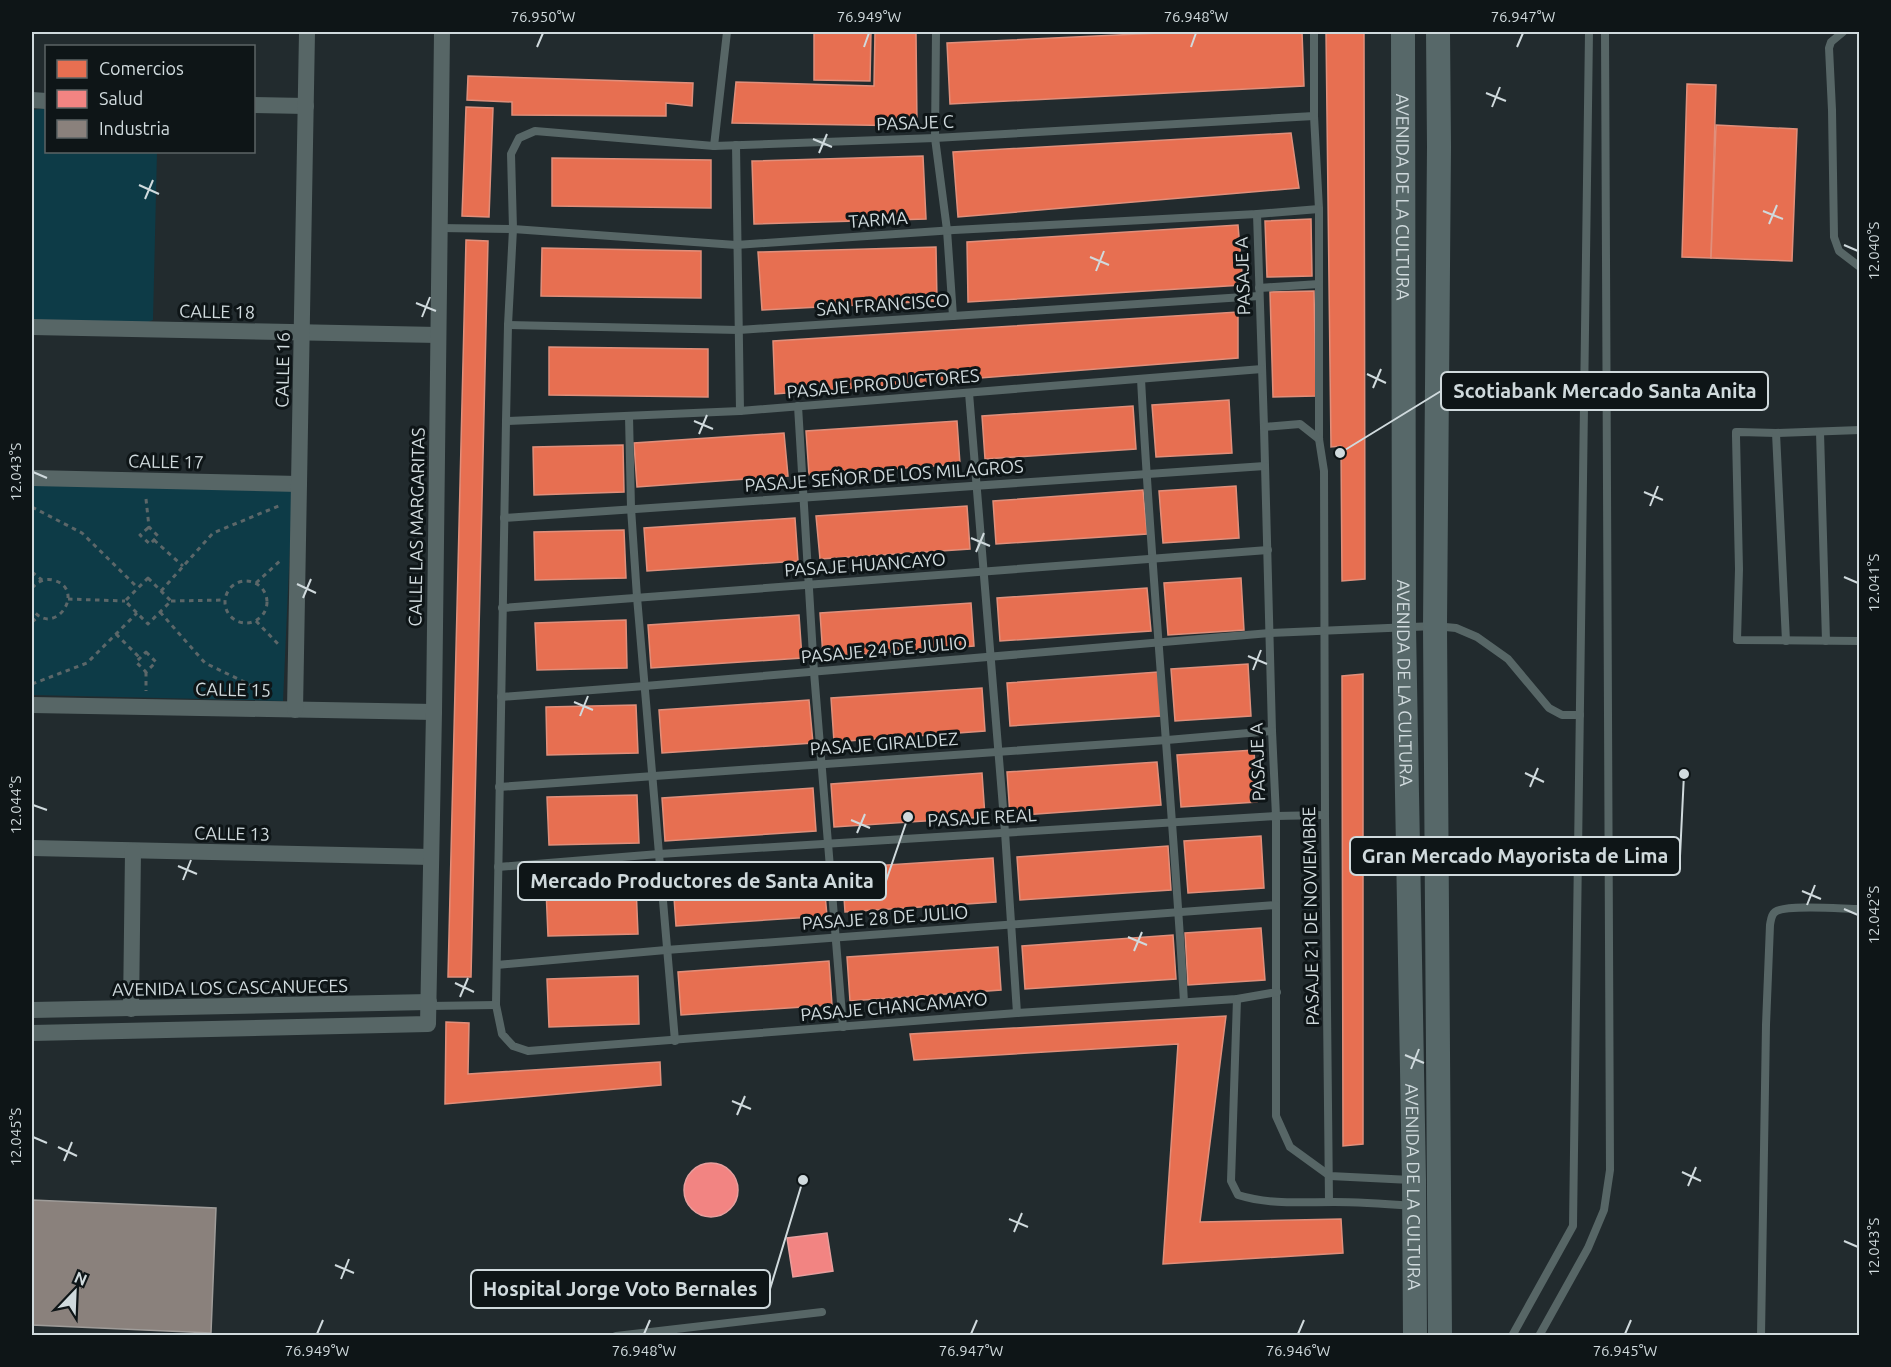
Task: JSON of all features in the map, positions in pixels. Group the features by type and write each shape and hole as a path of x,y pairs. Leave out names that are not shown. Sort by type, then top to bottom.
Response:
{"main road":[{"name":"AVENIDA DE LA CULTURA","path":"1403,32 1404,628 1427,1179"},
{"name":"AVENIDA DE LA CULTURA","path":"1414,1335 1427,1207 1435,627 1438,32"},
{"name":"AVENIDA DE LA CULTURA","path":"1427,1207 1440,1335"}],"street":[{"name":"CALLE 16","path":"295,710 307,32"},
{"name":"CALLE LAS MARGARITAS","path":"336,1026 428,1023 434,712 441,32"},
{"path":"255,105 306,106"},
{"name":"CALLE 18","path":"32,327 438,335"},
{"name":"CALLE 17","path":"32,478 299,484"},
{"name":"CALLE 15","path":"32,705 434,712"},
{"name":"CALLE 13","path":"32,848 431,857"},
{"path":"131,1009 133,851"},
{"path":"32,1033 336,1026 336,1004"},
{"name":"AVENIDA LOS CASCANUECES","path":"32,1010 429,1004"},
{"path":"249,1006 250,1028"}],"lane":[{"path":"714,146 727,32"},
{"path":"936,32 935,138 947,231 952,316"},
{"path":"1314,32 1314,116 1319,209 1319,439"},
{"path":"1512,1335 1573,1226 1589,32"},
{"path":"1539,1335 1588,1248 1604,1210 1610,1170 1605,32"},
{"path":"1843,32 1831,42 1829,48 1834,237 1839,251 1860,267"},
{"name":"PASAJE C","path":"513,229 511,154 519,138 535,131 714,146 935,138 1314,116"},
{"path":"736,145 740,411"},
{"name":"TARMA","path":"439,228 513,229 736,245 1319,209"},
{"name":"PASAJE A","path":"1257,214 1276,816 1276,1116 1290,1147 1330,1176"},
{"path":"429,1004 496,1005 508,326 513,229"},
{"name":"SAN FRANCISCO","path":"508,326 739,330 1259,292 1319,284"},
{"name":"PASAJE PRODUCTORES","path":"506,421 740,411 1262,369"},
{"path":"1141,379 1184,1002"},
{"path":"969,393 999,752 1017,1013"},
{"path":"798,406 814,672 843,1027"},
{"path":"629,416 631,508 637,597 675,1041"},
{"path":"1264,428 1300,424 1319,439"},
{"path":"1860,430 1736,432 1739,569 1737,638 1740,641 1860,640"},
{"path":"1820,432 1826,641"},
{"path":"1776,433 1786,641"},
{"name":"PASAJE 21 DE NOVIEMBRE","path":"1319,439 1324,471 1329,1202"},
{"name":"PASAJE SEÑOR DE LOS MILAGROS","path":"504,518 1265,466"},
{"name":"PASAJE HUANCAYO","path":"502,608 1268,550"},
{"name":"PASAJE 24 DE JULIO","path":"501,697 1270,633 1435,627 1456,628 1477,637 1509,659 1549,708 1562,715 1580,715"},
{"name":"PASAJE GIRALDEZ","path":"499,787 1272,731"},
{"name":"PASAJE REAL","path":"498,867 828,843 1325,815"},
{"name":"PASAJE 28 DE JULIO","path":"497,965 666,950 1276,905"},
{"path":"1761,1335 1765,1048 1770,925 1773,914 1778,910 1790,908 1860,909"},
{"name":"PASAJE CHANCAMAYO","path":"496,1005 502,1034 513,1046 528,1051 1017,1013 1237,999 1277,992"},
{"path":"1237,999 1231,1181 1238,1195 1256,1201 1365,1202 1427,1207"},
{"path":"1330,1176 1427,1179"},
{"path":"616,1335 822,1312"}],"path":[{"path":"146,499 149,527 158,536 150,544 141,535 149,527"},
{"path":"161,591 213,533 282,505"},
{"path":"32,507 82,532 138,588"},
{"path":"154,540 183,567"},
{"path":"256,583 281,560"},
{"path":"32,572 42,580"},
{"path":"125,601 148,578 171,601"},
{"path":"32,588 42,580 48,579 60,583 68,599 63,612 58,616 46,618 39,616 32,609"},
{"path":"249,581 256,583 265,592 267,599 265,612 256,621 243,623 232,618 225,606 226,593 236,583 249,581"},
{"path":"68,599 125,601 148,624 171,601 225,600"},
{"path":"160,612 205,663 264,692"},
{"path":"32,684 87,663 137,613"},
{"path":"32,622 39,616"},
{"path":"256,621 285,652"},
{"path":"116,634 140,658"},
{"path":"146,672 136,662 146,652 156,662 146,672 146,697"}],"shaded area":[{"path":"45,108 45,153 157,153 153,320 131,329 32,321 32,110"},
{"path":"32,481 291,491 283,701 32,695"}],"building: Comercios":[{"path":"814,32 871,32 870,81 814,80"},
{"path":"875,32 916,32 917,126 732,123 736,82 874,86"},
{"path":"1181,32 1302,32 1304,86 950,104 947,43"},
{"path":"1326,32 1364,32 1365,579 1342,581 1341,446 1331,447"},
{"path":"468,76 693,83 692,106 666,103 666,116 512,115 512,102 467,100"},
{"path":"1687,84 1716,85 1711,258 1682,257"},
{"path":"466,107 493,108 489,217 462,216"},
{"path":"1716,125 1797,129 1792,261 1711,258"},
{"path":"1291,133 1299,188 958,217 953,152"},
{"path":"923,156 926,219 754,224 752,161"},
{"path":"552,158 711,160 711,208 552,206"},
{"path":"1311,219 1312,276 1267,277 1265,221"},
{"path":"1238,225 1243,285 968,302 967,242"},
{"path":"466,240 488,241 471,977 448,977"},
{"path":"936,247 937,301 762,310 758,252"},
{"path":"542,248 701,251 701,298 541,296"},
{"path":"1314,291 1316,396 1273,397 1270,292"},
{"path":"1238,312 1238,358 775,394 773,341"},
{"path":"549,347 708,349 708,397 549,395"},
{"path":"1229,400 1232,453 1156,457 1152,405"},
{"path":"1133,406 1136,449 985,459 982,416"},
{"path":"957,421 960,464 809,475 806,431"},
{"path":"784,433 788,476 637,487 634,443"},
{"path":"623,445 624,492 534,495 533,447"},
{"path":"1236,486 1239,538 1163,543 1159,491"},
{"path":"1143,490 1147,534 996,544 993,501"},
{"path":"967,506 970,549 820,559 816,516"},
{"path":"795,518 798,561 647,571 644,528"},
{"path":"624,530 626,578 535,580 534,532"},
{"path":"1241,578 1244,630 1168,635 1164,583"},
{"path":"1147,588 1151,631 1000,641 997,598"},
{"path":"971,603 974,646 823,657 820,613"},
{"path":"799,615 802,658 651,668 648,625"},
{"path":"626,620 627,668 537,670 535,623"},
{"path":"1248,664 1251,716 1175,721 1171,669"},
{"path":"1158,672 1161,716 1010,726 1007,683"},
{"path":"1363,674 1363,1144 1343,1146 1342,676"},
{"path":"982,688 985,731 834,742 831,698"},
{"path":"809,700 813,743 662,753 659,710"},
{"path":"636,705 638,753 547,755 546,707"},
{"path":"1254,750 1257,802 1181,807 1177,755"},
{"path":"1157,762 1161,805 1010,816 1007,772"},
{"path":"982,773 985,817 834,827 831,784"},
{"path":"813,788 816,831 665,841 662,798"},
{"path":"637,795 639,843 549,845 547,797"},
{"path":"1261,836 1264,888 1188,893 1184,841"},
{"path":"1168,846 1171,890 1020,900 1017,857"},
{"path":"993,858 996,902 845,912 842,868"},
{"path":"823,872 827,916 676,926 673,883"},
{"path":"636,886 638,934 548,936 546,889"},
{"path":"1261,928 1265,980 1188,985 1185,933"},
{"path":"1173,935 1176,979 1025,989 1022,946"},
{"path":"998,947 1001,990 850,1001 847,957"},
{"path":"829,961 832,1005 681,1015 678,972"},
{"path":"638,976 639,1024 549,1027 547,979"},
{"path":"1226,1016 1200,1222 1341,1219 1343,1253 1163,1264 1178,1044 914,1060 910,1034"},
{"path":"446,1022 469,1023 468,1074 660,1062 661,1085 445,1104"}],"building: Salud":[{"path":"706,1163 716,1163 726,1167 734,1175 738,1190 734,1205 726,1213 716,1217 706,1217 696,1213 688,1205 684,1195 684,1185 688,1175 696,1167"},
{"path":"827,1233 833,1271 793,1277 787,1238"}],"building: Industria":[{"path":"32,1200 216,1208 211,1333 32,1325"}],"place":[{"name":"Scotiabank Mercado Santa Anita","path":"1340,453"},
{"name":"Gran Mercado Mayorista de Lima","path":"1684,774"},
{"name":"Mercado Productores de Santa Anita","path":"908,817"},
{"name":"Hospital Jorge Voto Bernales","path":"803,1180"}]}
